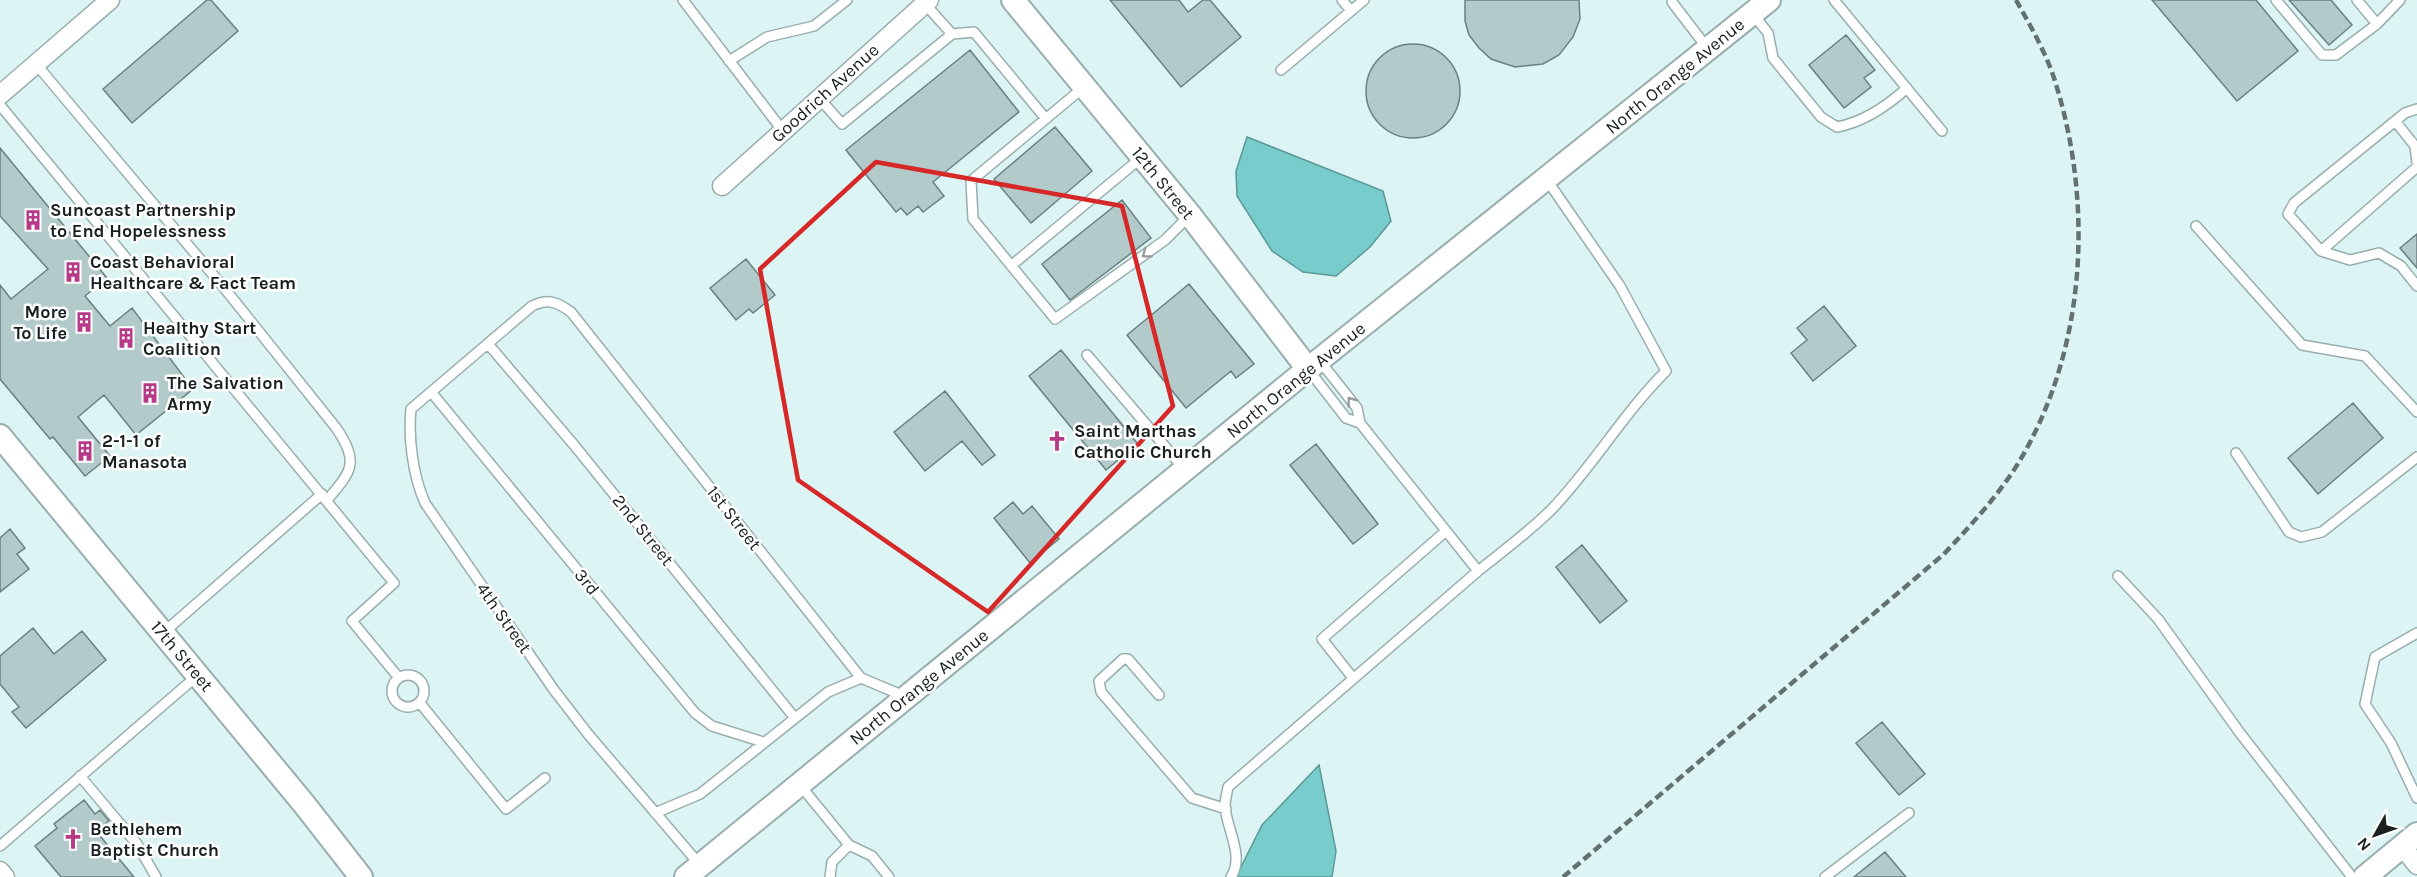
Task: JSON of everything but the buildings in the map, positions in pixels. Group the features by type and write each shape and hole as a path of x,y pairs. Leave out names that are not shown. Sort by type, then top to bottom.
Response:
{"street":[{"path":"2,92 110,0"},
{"name":"12th Street","path":"1013,0 1314,365"},
{"name":"Goodrich Avenue","path":"722,186 927,2"},
{"name":"North Orange Avenue","path":"693,871 1314,365 1761,7"},
{"name":"17th Street","path":"0,436 198,675 361,877"},
{"path":"2365,877 2410,840 2417,865"},
{"path":"0,871 5,877"}],"lane":[{"path":"683,0 783,131"},
{"path":"729,61 767,38 814,26 847,0"},
{"path":"1342,0 1351,11"},
{"path":"1281,70 1364,0"},
{"path":"1834,0 1942,131"},
{"path":"2276,0 2322,55 2336,55 2377,24 2400,0"},
{"path":"2357,0 2377,24"},
{"path":"927,2 952,34"},
{"path":"1672,2 1708,49"},
{"path":"1761,7 1773,58 1821,117 1837,127 1856,123 1890,103 1907,88"},
{"path":"819,98 842,124 952,34 974,32 1046,119"},
{"path":"36,64 153,202 337,429 348,446 352,462 348,476 325,497 163,633"},
{"path":"1085,87 971,182 974,219 1012,266 1056,319 1165,240 1190,215"},
{"path":"2,92 394,583 352,621 399,678"},
{"path":"2417,109 2395,121 2294,203 2288,214 2321,250 2350,260 2379,253 2402,266 2417,286"},
{"path":"2321,250 2417,165 2415,147 2395,121"},
{"path":"1012,266 1142,157"},
{"path":"1231,877 1234,872 1234,839 1226,809 1228,787 1551,510 1610,435 1666,371 1620,286 1547,180"},
{"path":"2196,226 2302,345 2365,356 2417,412"},
{"name":"4th Street","path":"553,302 542,301 532,306 489,345 411,409 410,422 416,473 425,503 554,690 655,813 693,871"},
{"name":"1st Street","path":"553,302 571,312 861,678"},
{"name":"2nd Street","path":"489,345 574,445 794,717"},
{"path":"1087,355 1185,470"},
{"path":"1314,365 1357,408 1360,423 1478,571"},
{"path":"1314,365 1346,418 1360,423"},
{"name":"3rd","path":"432,393 695,713 712,726 763,742"},
{"path":"2236,453 2289,532 2301,537 2322,532 2417,457"},
{"path":"1353,678 1322,639 1446,531"},
{"path":"2118,576 2158,619 2240,733 2352,877"},
{"path":"2417,633 2375,657 2365,704 2391,743 2417,798"},
{"path":"1159,695 1128,659 1123,659 1099,681 1101,692 1192,798 1226,809"},
{"path":"0,846 198,675"},
{"path":"411,675 421,680 425,690 420,703 407,708 397,703 392,688 399,678 411,675"},
{"path":"655,813 700,794 828,692 861,678 906,697"},
{"path":"420,703 506,808 545,778"},
{"path":"80,776 137,843 156,877"},
{"path":"800,784 849,845 872,856 889,877"},
{"path":"1825,877 1909,813"},
{"path":"830,877 832,862 849,845"}],"highlighted area":[{"path":"876,162 1122,206 1173,406 988,612 798,480 760,269"}],"water":[{"path":"1247,137 1383,191 1391,221 1370,247 1336,276 1303,272 1272,251 1237,196 1236,171"},
{"path":"1319,765 1336,851 1332,877 1236,877 1262,825"}],"railway":[{"path":"1563,877 1944,554 2011,475 2042,418 2059,371 2071,323 2077,274 2078,224 2075,174 2067,125 2054,78 2042,48 2016,0"}],"place":[{"name":"Suncoast Partnership to End Hopelessness","path":"33,220"},
{"name":"Coast Behavioral Healthcare & Fact Team","path":"73,272"},
{"name":"More To Life","path":"84,322"},
{"name":"Healthy Start Coalition","path":"126,338"},
{"name":"The Salvation Army","path":"150,393"},
{"name":"Saint Marthas Catholic Church","path":"1057,441"},
{"name":"2-1-1 of Manasota","path":"85,451"},
{"name":"Bethlehem Baptist Church","path":"73,839"}]}
